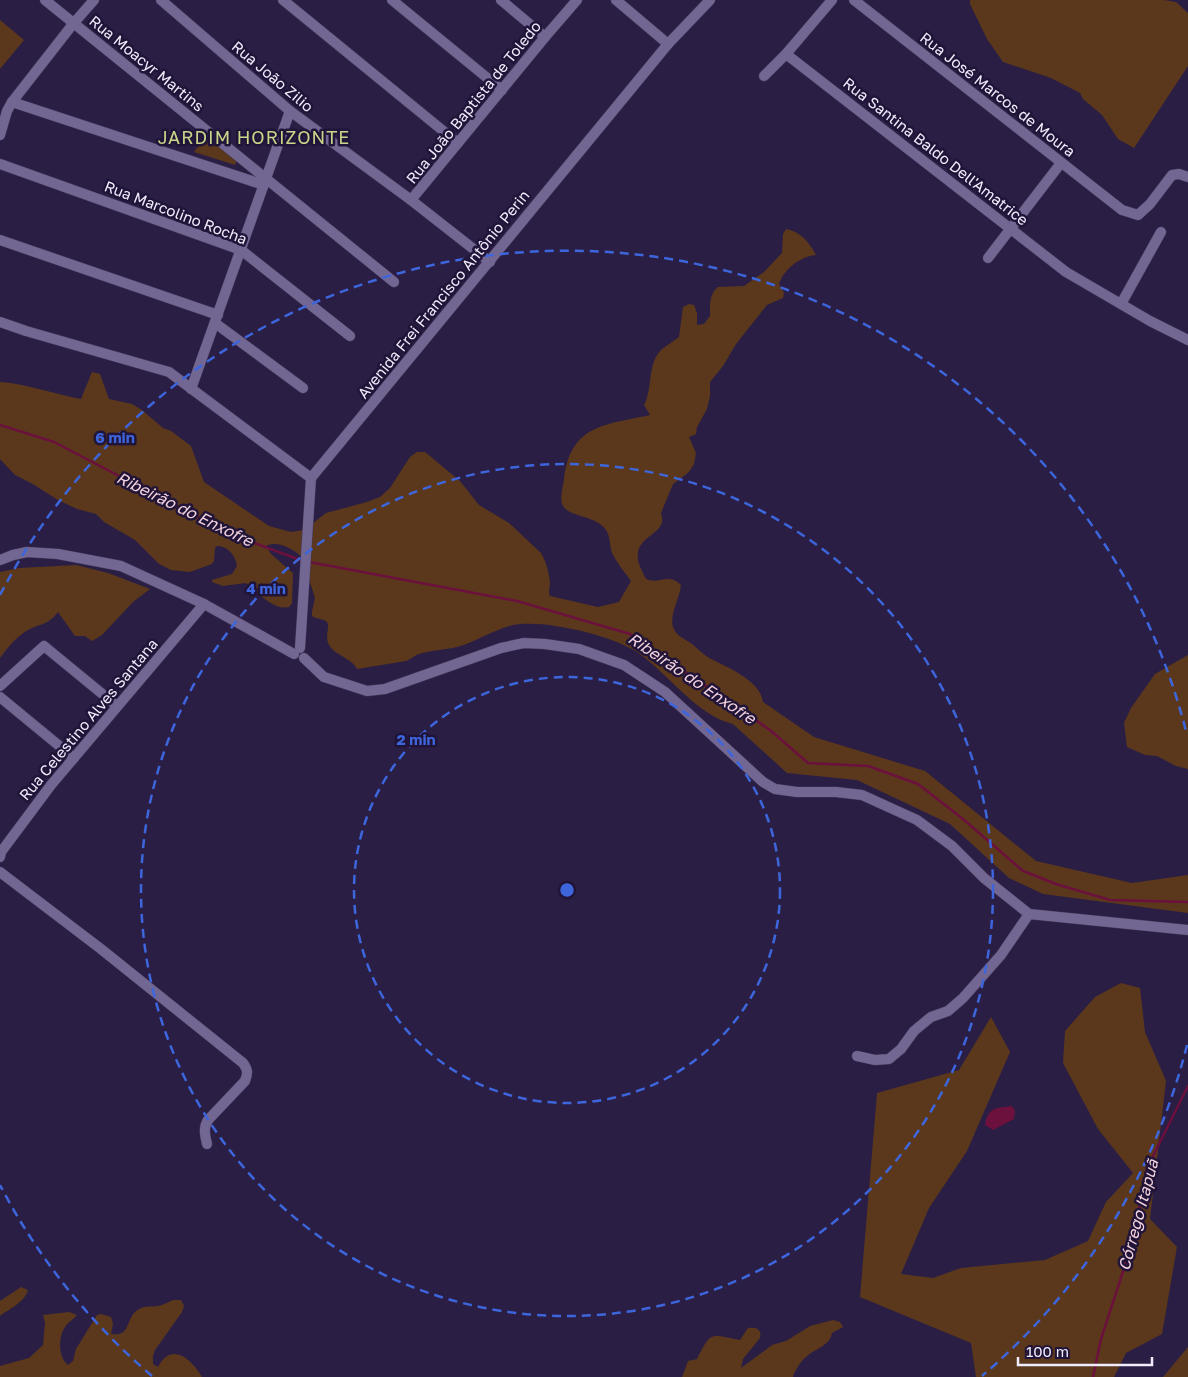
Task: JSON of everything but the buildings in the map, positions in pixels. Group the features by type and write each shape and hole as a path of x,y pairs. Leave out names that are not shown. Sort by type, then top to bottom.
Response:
{"street":[{"name":"Rua Moacyr Martins","path":"45,0 265,182 394,282"},
{"path":"0,135 6,111 12,102 94,0"},
{"name":"Rua João Zilio","path":"160,0 290,111 411,200 490,262"},
{"path":"283,0 458,143"},
{"path":"392,0 502,90"},
{"path":"501,0 545,37"},
{"name":"Rua João Baptista de Toledo","path":"411,200 577,0"},
{"path":"616,0 668,44"},
{"name":"Avenida Frei Francisco Antônio Perin","path":"311,478 668,44 710,0"},
{"path":"764,76 786,54 832,0"},
{"name":"Rua José Marcos de Moura","path":"854,0 1122,210 1138,215 1150,204 1172,174 1188,177"},
{"name":"Rua Santina Baldo Dell'Amatrice","path":"786,54 1066,272 1150,321 1188,340"},
{"path":"12,102 265,182"},
{"path":"191,389 290,111"},
{"path":"988,258 1061,163"},
{"name":"Rua Marcolino Rocha","path":"0,164 241,250 350,336"},
{"path":"1121,304 1161,232"},
{"path":"0,240 216,319 303,388"},
{"path":"0,322 169,372 311,478 299,653"},
{"path":"0,560 27,552 58,554 121,566 204,604 299,653 324,678 367,691 385,689 501,648 524,643 579,649 624,666 665,692 763,782 776,789 862,795 917,820 952,846 984,878 1028,914 1188,930"},
{"name":"Rua Celestino Alves Santana","path":"0,857 1,852 31,811 204,604"},
{"path":"0,686 44,646 117,706"},
{"path":"0,697 74,758"},
{"path":"0,872 102,949 243,1063 248,1075 245,1081 205,1125 204,1134 207,1144"},
{"path":"857,1056 875,1060 888,1058 901,1049 914,1032 931,1017 948,1011 963,998 1001,954 1028,914"}],"shaded area":[{"path":"970,0 1164,0 1176,2 1188,13 1188,66 1134,148 1118,139 1102,115 1083,99 1080,93 1051,78 1003,62 987,39 970,4"},
{"path":"0,20 24,40 0,69"},
{"path":"206,136 237,160 235,165 194,152"},
{"path":"786,229 796,232 804,238 816,255 805,258 789,268 779,284 784,293 783,298 767,305 736,344 723,366 710,382 710,396 707,409 697,427 696,434 689,437 696,453 694,464 689,472 673,484 661,513 661,525 644,541 638,552 641,569 646,579 656,581 672,579 681,585 672,617 673,627 679,635 708,657 750,681 761,694 763,702 814,737 925,771 1036,861 1132,883 1188,875 1188,913 1043,894 1009,878 950,824 857,780 787,773 733,724 707,712 695,703 637,652 595,634 542,624 513,625 457,647 424,653 406,661 357,669 329,645 327,622 312,616 315,598 302,557 290,548 275,544 266,546 271,554 293,573 292,603 289,607 277,606 266,600 246,583 223,586 212,582 212,580 232,574 237,566 233,555 225,548 217,546 215,548 212,564 190,572 171,570 159,564 135,540 104,522 96,514 77,509 58,500 15,475 0,459 0,382 81,399 92,372 100,374 109,399 132,404 163,428 171,431 191,446 204,482 269,526 291,532 304,530 326,513 380,497 390,488 410,457 417,452 425,452 460,481 479,505 509,523 541,553 549,575 550,596 598,607 619,602 631,581 613,555 606,530 602,525 567,510 561,500 568,461 574,447 582,437 593,430 619,421 650,415 644,405 647,399 653,364 660,351 679,337 683,307 689,304 694,305 697,313 697,325 704,324 710,316 711,300 715,290 718,287 744,286 764,272 782,253 783,234"},
{"path":"76,565 108,573 150,589 133,602 102,635 92,641 85,636 75,636 58,612 48,622 28,630 20,636 0,658 0,572 19,568"},
{"path":"1188,655 1188,769 1176,766 1157,756 1145,755 1127,747 1124,723 1131,708 1155,674"},
{"path":"1121,983 1140,988 1145,1032 1166,1081 1150,1219 1177,1247 1162,1334 1126,1353 1114,1377 976,1377 971,1343 860,1297 877,1093 959,1070 991,1017 1010,1052 967,1151 929,1208 901,1274 933,1278 961,1268 1045,1260 1088,1241 1106,1202 1133,1173 1098,1129 1063,1063 1065,1031 1095,997"},
{"path":"1012,1106 1015,1111 1014,1119 993,1130 985,1125 986,1119 991,1112 1001,1107"},
{"path":"21,1287 28,1290 24,1298 0,1316 0,1301"},
{"path":"173,1300 181,1300 184,1306 182,1312 155,1350 153,1364 158,1367 163,1359 175,1354 193,1364 202,1377 0,1377 0,1366 29,1358 43,1345 45,1323 43,1315 69,1312 77,1315 66,1325 60,1341 62,1357 68,1365 73,1361 76,1349 97,1315 101,1314 111,1317 113,1324 111,1334 117,1334 125,1331 132,1316 141,1308 160,1306"},
{"path":"833,1320 840,1322 843,1327 832,1333 825,1344 800,1363 793,1377 682,1377 688,1361 697,1359 705,1343 712,1337 723,1336 740,1340 748,1328 756,1328 759,1331 760,1338 743,1359 741,1368 772,1345 786,1341 810,1326"},
{"path":"1188,1347 1188,1377 1163,1377"}],"waterway":[{"name":"Ribeirão do Enxofre","path":"0,425 54,442 230,534 303,561"},
{"name":"Ribeirão do Enxofre","path":"309,562 517,601 630,634 770,730 808,763 868,766 918,784 963,819 1023,871 1056,884 1110,900 1188,902"},
{"name":"Córrego Itapuã","path":"1093,1377 1101,1339 1133,1241 1147,1168 1188,1086"}],"district":[{"name":"JARDIM HORIZONTE","path":"254,137"}]}
